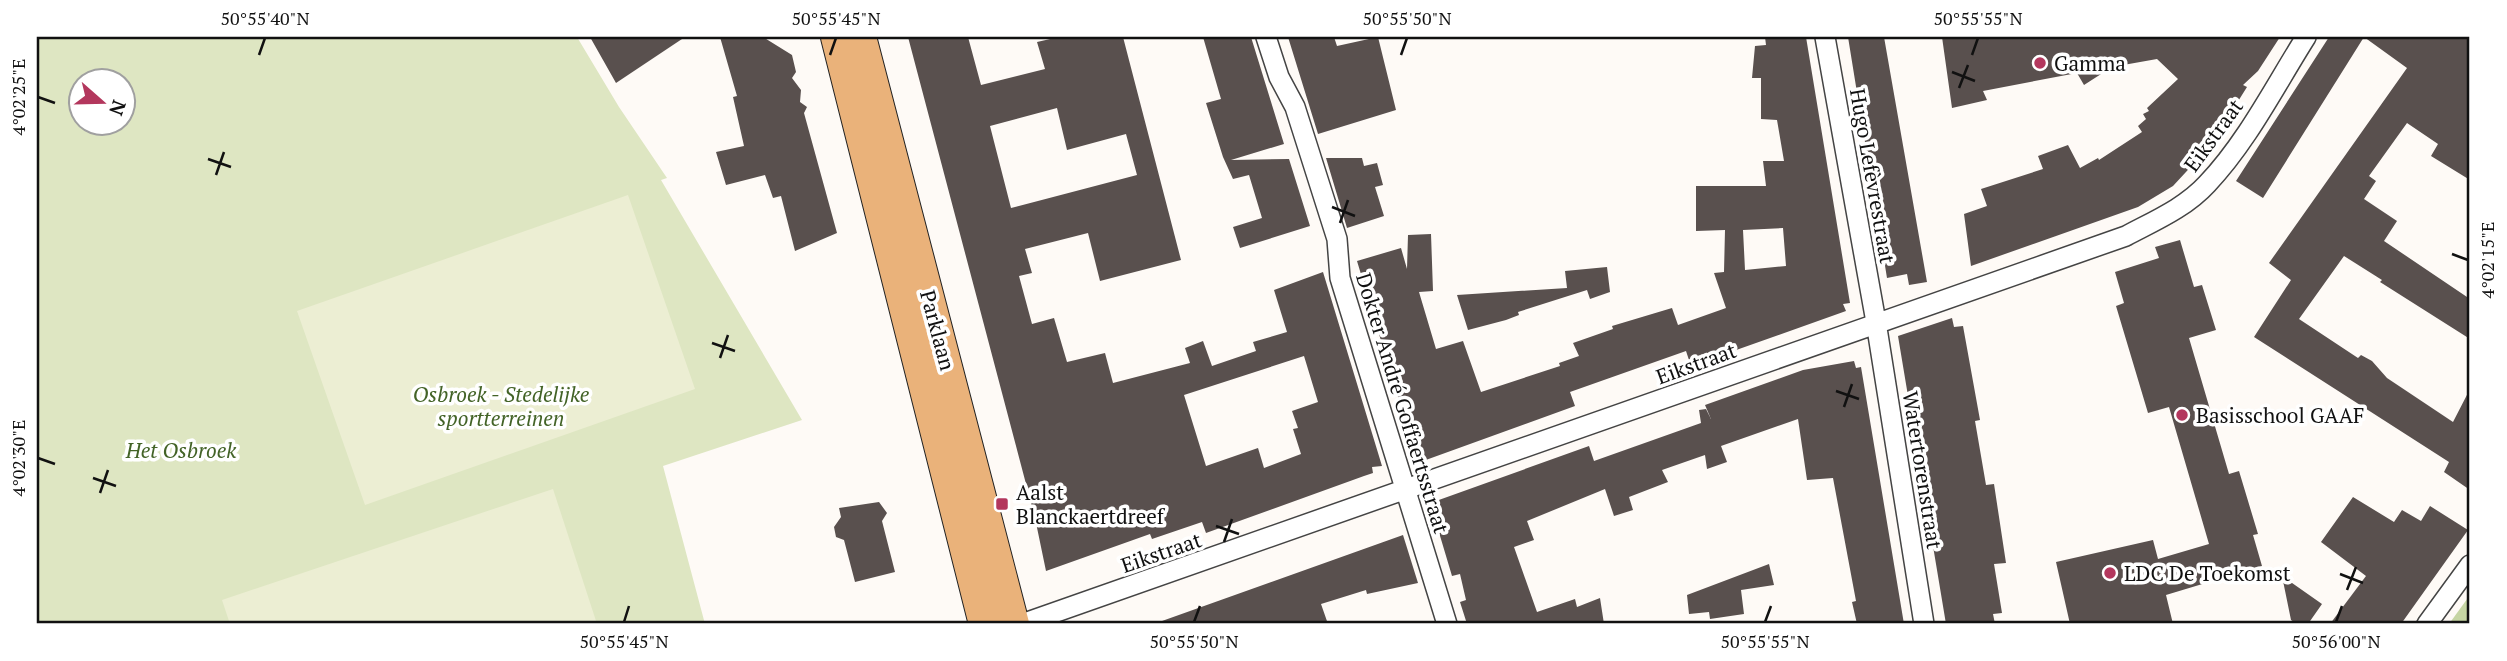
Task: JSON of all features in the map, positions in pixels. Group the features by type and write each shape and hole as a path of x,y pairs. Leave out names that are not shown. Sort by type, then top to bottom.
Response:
{"main road":[{"name":"Parklaan","path":"836,37 984,624"},
{"name":"Parklaan","path":"861,37 1014,624"}],"street":[{"name":"Dokter André Goffaertsstraat","path":"1266,37 1279,77 1296,107 1337,239 1340,278 1447,624"},
{"name":"Hugo Lefèvrestraat","path":"1825,37 1876,322"},
{"name":"Eikstraat","path":"1022,624 1405,492 1876,322 2126,236 2179,208 2207,185 2244,135 2306,37"},
{"name":"Watertorenstraat","path":"1876,322 1924,624"},
{"path":"2427,624 2470,565"}],"green space":[{"path":"37,37 577,37 619,107 667,178 661,180 802,420 663,466 705,624 37,624"},
{"name":"Osbroek - Stedelijke sportterreinen","path":"628,195 695,389 365,505 297,311"},
{"path":"553,489 597,624 230,624 222,600"},
{"path":"2470,595 2470,624 2449,624"}],"building":[{"path":"590,37 685,37 616,83"},
{"path":"720,37 763,37 792,55 796,72 792,78 801,90 800,102 807,107 804,113 837,233 795,251 781,196 773,198 765,175 726,185 716,152 744,146 733,97 737,96"},
{"path":"908,37 968,37 981,85 1045,69 1037,42 1059,37 1123,37 1181,260 1100,281 1088,233 1025,249 1032,273 1019,276 1032,324 1054,318 1067,362 1105,353 1113,383 1190,363 1185,348 1203,341 1212,366 1256,351 1253,342 1287,332 1274,290 1323,272 1382,466 1372,467 1373,473 1206,533 1202,522 1152,539 1150,534 1046,571 1035,518","holes":["1057,108 1067,150 1126,134 1137,175 1011,208 990,126","1304,356 1318,402 1292,411 1298,428 1293,429 1301,454 1264,468 1258,448 1206,466 1184,395"]},
{"path":"1203,37 1251,37 1284,144 1231,160 1289,159 1310,226 1240,248 1233,227 1262,218 1249,175 1233,179 1223,157 1206,103 1221,99"},
{"path":"1288,37 1334,37 1337,46 1378,37 1396,110 1318,134"},
{"path":"1765,37 1806,37 1850,303 1843,304 1846,311 1691,366 1686,351 1570,392 1575,406 1423,461 1422,455 1416,457 1357,261 1401,248 1407,269 1408,235 1431,234 1433,291 1419,292 1436,349 1463,341 1481,392 1560,366 1559,363 1579,356 1573,343 1613,329 1612,326 1672,308 1678,325 1726,308 1714,273 1724,272 1725,230 1696,231 1696,186 1766,186 1763,161 1784,161 1777,120 1761,119 1761,78 1752,78 1755,46 1766,45","holes":["1783,228 1786,266 1745,270 1743,230"]},
{"path":"1848,37 1884,37 1927,282 1909,285 1907,274 1887,278"},
{"path":"1942,37 2280,37 2258,71 2243,85 2247,87 2210,146 2173,186 2138,207 1971,266 1964,214 1987,206 1981,189 2043,169 2038,156 2068,145 2080,168 2098,158 2099,160 2142,132 2138,126 2146,119 2143,114 2149,111 2147,108 2178,79 2157,59 2112,67 2084,85 2077,73 1983,91 1987,100 1952,108"},
{"path":"2329,37 2364,37 2263,198 2236,181"},
{"path":"2364,37 2470,37 2470,180 2431,156 2438,144 2407,123 2369,176 2376,181 2364,199 2397,221 2384,241 2470,299 2470,339 2344,256 2299,319 2358,358 2361,355 2372,361 2387,378 2453,422 2470,389 2470,490 2444,472 2449,462 2254,337 2291,280 2269,263 2407,68"},
{"path":"1326,158 1362,158 1364,166 1377,163 1383,185 1375,187 1384,216 1347,228"},
{"path":"2180,240 2194,287 2202,285 2216,330 2189,338 2229,474 2239,471 2258,534 2253,535 2262,566 2166,595 2173,624 2070,624 2056,562 2153,540 2158,559 2209,544 2169,407 2148,413 2116,306 2124,303 2115,272 2159,258 2155,247"},
{"path":"1607,267 1610,292 1590,299 1587,290 1518,312 1519,315 1506,320 1468,330 1457,295 1567,288 1565,271"},
{"path":"1952,318 1954,327 1963,326 1980,420 1975,421 1986,485 1994,484 2006,563 1994,564 2002,613 1993,614 1995,624 1946,624 1898,336"},
{"path":"1854,361 1856,368 1861,367 1904,624 1857,624 1852,602 1856,601 1833,478 1807,480 1798,419 1721,446 1727,462 1707,469 1705,455 1662,470 1668,482 1629,497 1633,510 1614,516 1605,489 1527,521 1534,540 1514,547 1537,612 1575,599 1577,607 1600,598 1604,624 1467,624 1460,602 1466,600 1460,574 1452,576 1432,509 1438,507 1436,501 1589,446 1594,461 1701,423 1699,410 1706,409 1711,419 1705,405 1803,370"},
{"path":"2353,497 2394,522 2402,510 2421,521 2430,506 2468,530 2401,624 2330,624 2366,576 2321,542"},
{"path":"879,502 887,513 882,521 895,572 855,582 844,540 836,537 834,527 841,517 839,508"},
{"path":"1403,535 1418,583 1367,594 1366,590 1321,604 1328,624 1162,624 1162,621"},
{"path":"1769,564 1774,585 1741,590 1744,614 1710,619 1709,612 1689,614 1687,595"},
{"path":"2282,576 2322,604 2308,624 2297,624 2291,620"}],"place":[{"name":"Gamma","path":"2040,63"},
{"name":"Basisschool GAAF","path":"2182,415"},
{"name":"Aalst Blanckaertdreef","path":"1002,504"},
{"name":"LDC De Toekomst","path":"2110,573"}],"park label":[{"name":"Het Osbroek","path":"181,450"}]}
